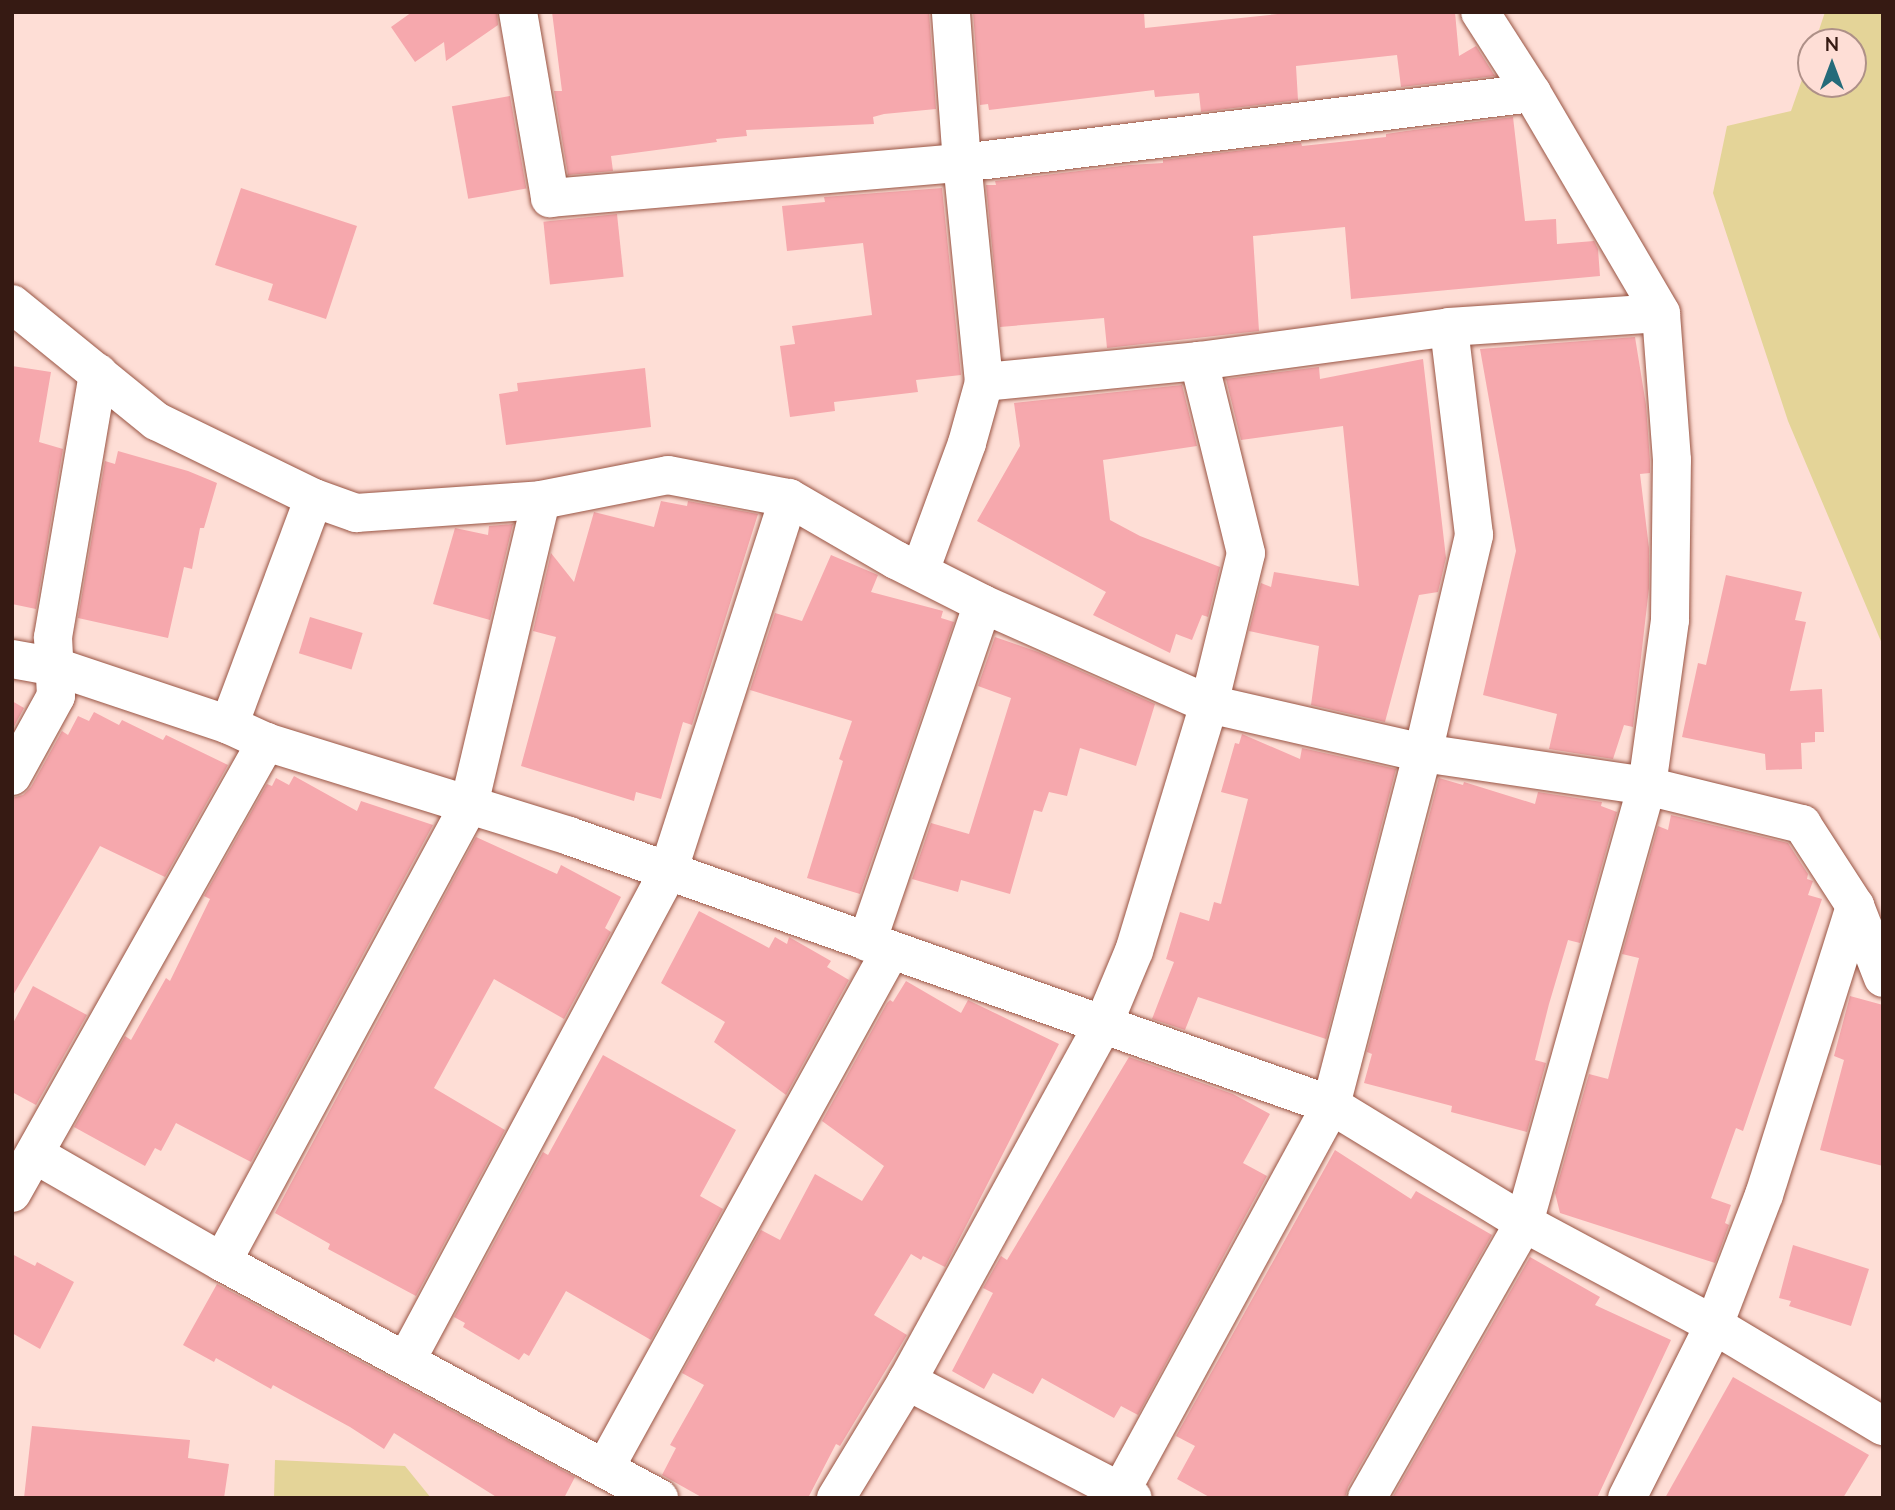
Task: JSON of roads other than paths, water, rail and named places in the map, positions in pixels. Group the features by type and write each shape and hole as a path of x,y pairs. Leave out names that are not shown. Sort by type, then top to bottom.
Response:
{"street":[{"path":"518,12 550,198 962,163 1532,93"},
{"path":"920,571 967,443 984,382 962,163 951,12"},
{"path":"1367,1498 1524,1223 1647,786 1670,620 1672,460 1661,313 1532,93 1480,12"},
{"path":"12,304 156,421 314,498 356,513 541,500 668,475 789,498 983,604 1209,704 1423,752 1647,786 1802,824 1855,906 1883,978"},
{"path":"984,382 1199,361 1449,327 1661,313"},
{"path":"907,1381 1124,1496 1331,1105 1423,752 1474,535 1449,327"},
{"path":"836,1498 907,1381 1103,1024 1134,951 1209,704 1246,553 1199,361"},
{"path":"12,776 56,696 53,637 98,373"},
{"path":"229,725 314,498"},
{"path":"407,1359 668,872 789,498"},
{"path":"222,1262 469,805 541,500"},
{"path":"606,1466 879,946 983,604"},
{"path":"12,659 56,667 229,725 266,742 469,805 668,872 1331,1105 1524,1223 1714,1325 1883,1426"},
{"path":"12,1193 36,1155 266,742"},
{"path":"1627,1498 1714,1325 1764,1195 1855,906"},
{"path":"36,1155 222,1262 606,1466 659,1498"}]}
